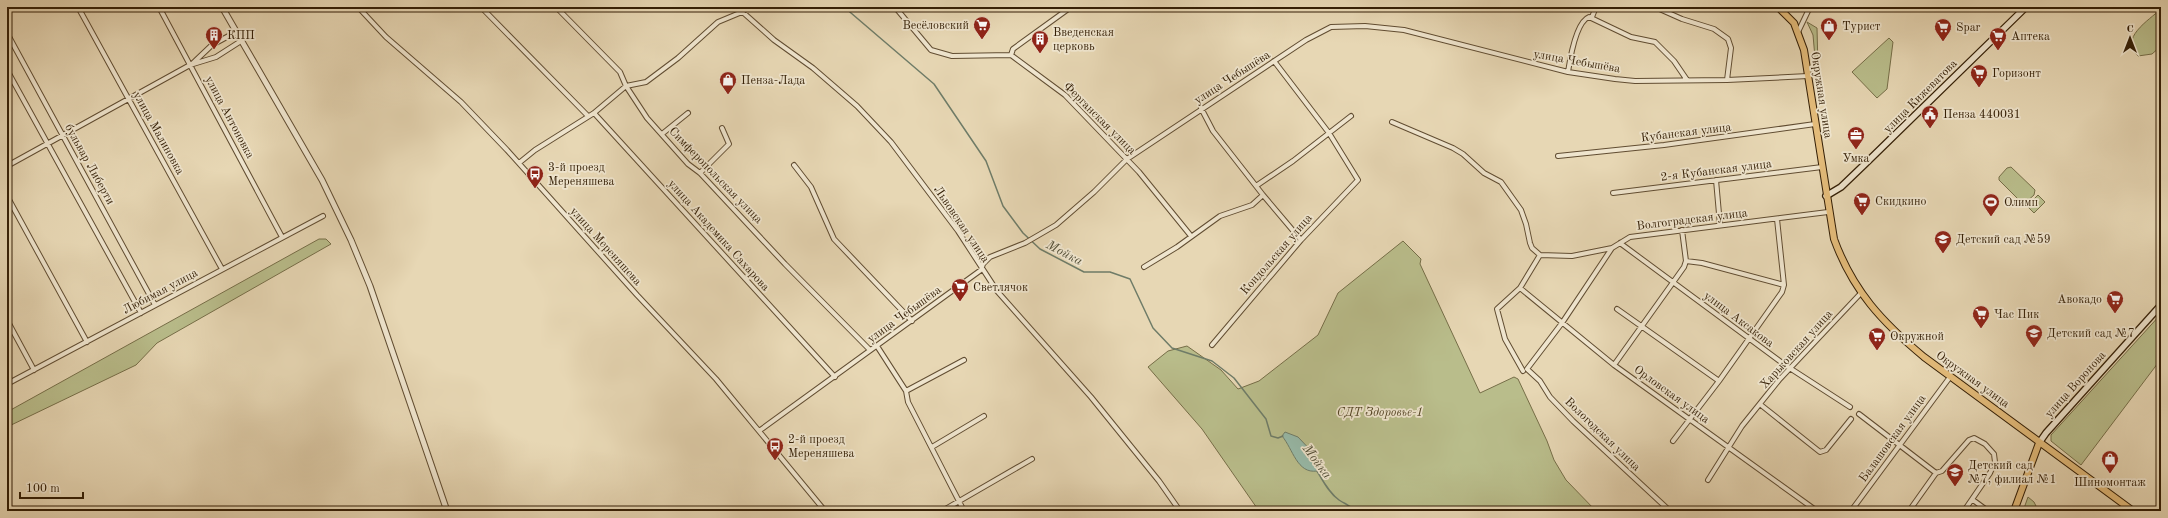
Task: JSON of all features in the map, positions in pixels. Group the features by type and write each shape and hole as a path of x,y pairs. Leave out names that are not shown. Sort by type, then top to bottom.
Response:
{"main road":[{"name":"Окружная улица","path":"1778,7 1791,18 1798,32 1804,50 1828,212 1834,239 1843,263 1861,293 1896,334 2039,443 2132,511"},
{"name":"улица Кижеватова","path":"1826,196 1841,187 2026,7"},
{"name":"улица Воронова","path":"2039,443 2046,433 2161,305"},
{"path":"2014,511 2039,443"}],"street":[{"name":"улица Малиновка","path":"78,7 222,269"},
{"name":"улица Антоновка","path":"159,7 282,237"},
{"path":"222,7 322,180 351,240 370,286 447,511"},
{"name":"улица Мереняшева","path":"358,7 386,37 461,102 519,163 637,295 716,379 825,511"},
{"path":"482,7 588,116"},
{"name":"Симферопольская улица","path":"556,7 620,72 626,86 647,118 688,164 700,172 785,264 870,350"},
{"name":"Львовская улица","path":"737,7 774,40 814,68 857,106 891,142 976,258 981,270 1013,312 1096,403 1159,481 1180,511"},
{"path":"519,163 535,150 594,113 626,86 646,82 678,58 718,22 742,12 749,7"},
{"path":"895,7 931,50 952,56 988,57 1011,55 1013,49 1064,8 1071,7"},
{"path":"1592,17 1596,7"},
{"path":"1655,7 1682,19 1714,30 1728,39 1731,48 1727,80"},
{"path":"1798,32 1810,7"},
{"path":"1568,72 1574,40 1585,19 1592,17 1631,37 1655,42 1674,61 1687,80"},
{"name":"улица Чебышёва","path":"759,431 981,270 983,264 990,257 1025,243 1056,225 1094,192 1126,159 1306,40 1332,27 1350,25 1404,30 1568,72 1635,81 1727,80 1808,76"},
{"path":"190,65 212,46 236,32"},
{"name":"бульвар Либерти","path":"7,33 156,305"},
{"path":"7,166 190,65 216,57 241,41"},
{"name":"Ферганская улица","path":"1011,55 1065,95 1139,172 1191,236"},
{"path":"1274,61 1329,133"},
{"path":"7,70 141,313"},
{"path":"1201,108 1213,131 1263,195 1301,240"},
{"name":"улица Академика Сахарова","path":"594,113 835,377"},
{"path":"662,134 688,113"},
{"path":"1256,186 1294,161 1351,116"},
{"path":"1392,122 1453,148 1463,154 1484,173 1501,182 1521,210 1532,248 1540,255 1572,256 1612,248"},
{"name":"Кубанская улица","path":"1558,156 1664,145 1816,124"},
{"path":"700,172 729,144 722,128"},
{"name":"Кондольская улица","path":"1212,345 1328,209 1358,180 1329,133"},
{"path":"794,165 811,187 834,239 912,321"},
{"name":"2-я Кубанская улица","path":"1613,194 1822,167"},
{"path":"1716,180 1720,225"},
{"path":"1144,267 1220,216 1252,205 1263,195"},
{"path":"7,196 86,342"},
{"name":"Волгоградская улица","path":"1525,370 1562,323 1612,248 1620,243 1637,235 1828,212"},
{"name":"Любимая улица","path":"7,384 323,216"},
{"path":"1673,441 1691,420 1780,295 1784,285 1776,219"},
{"path":"1614,365 1682,270 1686,261 1682,230"},
{"name":"улица Аксакова","path":"1620,243 1790,369 1850,407"},
{"path":"1520,288 1540,255"},
{"path":"1686,261 1702,263 1784,285"},
{"name":"Орловская улица","path":"1520,288 1614,365 1817,511"},
{"name":"Вологодская улица","path":"1520,288 1497,309 1505,339 1525,370 1540,381 1550,397 1573,421 1670,511"},
{"name":"Харьковская улица","path":"1708,480 1742,426 1761,405 1779,380 1861,293"},
{"path":"1617,309 1719,381"},
{"path":"7,320 34,370"},
{"path":"877,346 906,392 908,402 964,511"},
{"path":"906,392 964,360"},
{"name":"Балашовская улица","path":"1851,511 1950,376"},
{"path":"1761,405 1820,452 1826,450 1851,419"},
{"path":"1859,414 1936,473"},
{"path":"932,447 984,416"},
{"path":"1909,511 1936,473 1942,471 1969,440 1977,439 1994,454 1995,462 1973,500 1964,511"},
{"path":"942,511 1032,459"},
{"path":"1973,500 1988,511"}],"green space":[{"path":"2161,9 2161,46 2152,54 2138,56 2133,50 2131,43 2133,37 2143,24"},
{"path":"1807,22 1817,28 1818,68 1816,69 1813,35"},
{"path":"1889,38 1893,42 1887,89 1877,98 1852,72"},
{"path":"2011,167 2035,190 2034,195 2025,203 2020,201 1999,180 1999,177 2007,168"},
{"path":"2038,195 2045,202 2034,213 2027,206"},
{"path":"319,239 326,239 331,244 157,343 136,365 7,427 7,412"},
{"name":"СДТ Здоровье-1","path":"1403,241 1421,259 1420,264 1480,393 1514,377 1518,379 1547,441 1554,460 1566,480 1596,511 1259,511 1202,429 1148,367 1168,351 1187,346 1221,370 1238,389 1259,381 1318,335 1338,293"},
{"path":"2161,314 2161,359 2081,465 2051,441 2051,435"},
{"path":"2028,497 2036,506 2033,511 2023,511"}],"shaded area":[{"path":"1285,432 1298,437 1318,458 1317,471 1310,471 1300,465 1282,436"}],"waterway":[{"name":"Мойка","path":"844,7 934,84 986,161 1003,206 1023,233 1040,249 1084,272 1110,272 1130,279 1153,328 1172,348 1212,361 1234,378 1266,419 1271,436 1278,438 1283,436"},
{"name":"Мойка","path":"1317,471 1326,487 1332,494 1354,511"}],"place":[{"name":"Весёловский","path":"982,40"},
{"name":"Турист","path":"1829,41"},
{"name":"Spar","path":"1943,42"},
{"name":"КПП","path":"214,50"},
{"name":"Аптека","path":"1998,51"},
{"name":"Введенская церковь","path":"1040,54"},
{"name":"Горизонт","path":"1979,88"},
{"name":"Пенза-Лада","path":"728,95"},
{"name":"Пенза 440031","path":"1930,129"},
{"name":"Умка","path":"1856,150"},
{"name":"3-й проезд Мереняшева","path":"535,189"},
{"name":"Скидкино","path":"1862,216"},
{"name":"Олимп","path":"1991,217"},
{"name":"Детский сад №59","path":"1943,254"},
{"name":"Светлячок","path":"960,302"},
{"name":"Авокадо","path":"2115,314"},
{"name":"Час Пик","path":"1981,329"},
{"name":"Детский сад №7","path":"2034,348"},
{"name":"Окружной","path":"1877,351"},
{"name":"2-й проезд Мереняшева","path":"775,461"},
{"name":"Шиномонтаж","path":"2110,474"},
{"name":"Детский сад №7, филиал №1","path":"1955,487"}]}
